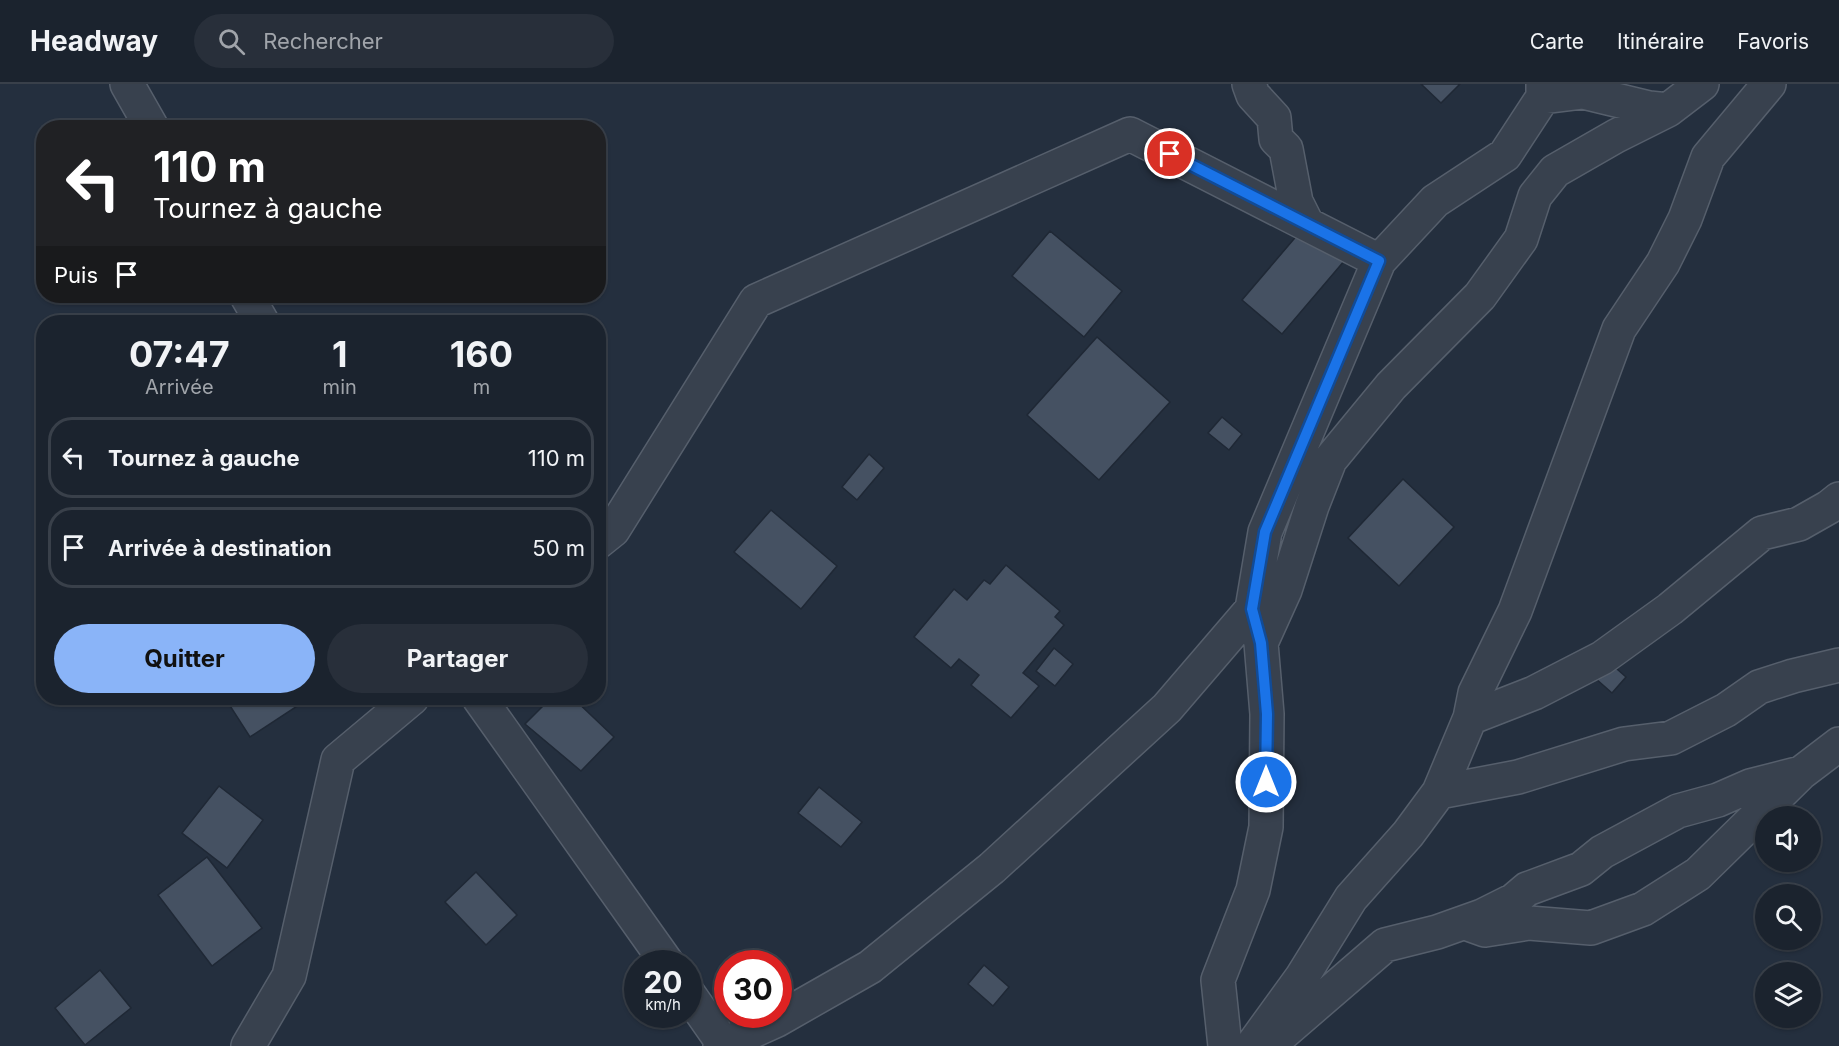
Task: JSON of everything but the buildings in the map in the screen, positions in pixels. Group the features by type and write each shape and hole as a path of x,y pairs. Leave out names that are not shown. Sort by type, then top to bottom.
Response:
{"street":[{"path":"127,84 147,120"},
{"path":"1249,84 1253,95 1274,118 1275,139 1286,148 1296,202 1307,224"},
{"path":"1261,643 1285,590 1312,506 1330,460 1391,386 1480,296 1521,239 1535,196 1555,171 1616,136 1668,110 1702,84"},
{"path":"1252,1046 1302,977 1352,898 1408,834 1439,792 1470,718 1475,693 1515,611 1619,329 1663,263 1685,219 1708,157 1769,84"},
{"path":"1225,1046 1218,980 1253,890 1266,827 1267,714 1261,643 1252,609 1265,532 1379,261 1435,201 1505,155 1543,90 1583,92 1649,108 1668,110"},
{"path":"606,536 613,530 756,301 1131,134 1379,261"},
{"path":"1470,718 1534,693 1602,658 1670,609 1762,533 1798,524 1839,499"},
{"path":"702,1014 723,1045 777,1020 870,967 983,875 1167,708 1252,609"},
{"path":"1439,792 1518,777 1624,744 1671,738 1726,710 1759,687 1839,665"},
{"path":"248,1046 289,976 338,760 404,705"},
{"path":"484,705 658,950"},
{"path":"1463,923 1485,930 1529,923 1591,928 1643,909 1698,874 1801,773 1839,744"},
{"path":"1268,1046 1385,945 1463,923 1514,900 1527,889 1581,869 1602,852 1678,811 1718,800 1750,786 1801,773"}],"route":[{"path":"1170,154 1379,261 1265,532 1252,609 1261,643 1267,714 1266,782"}]}
